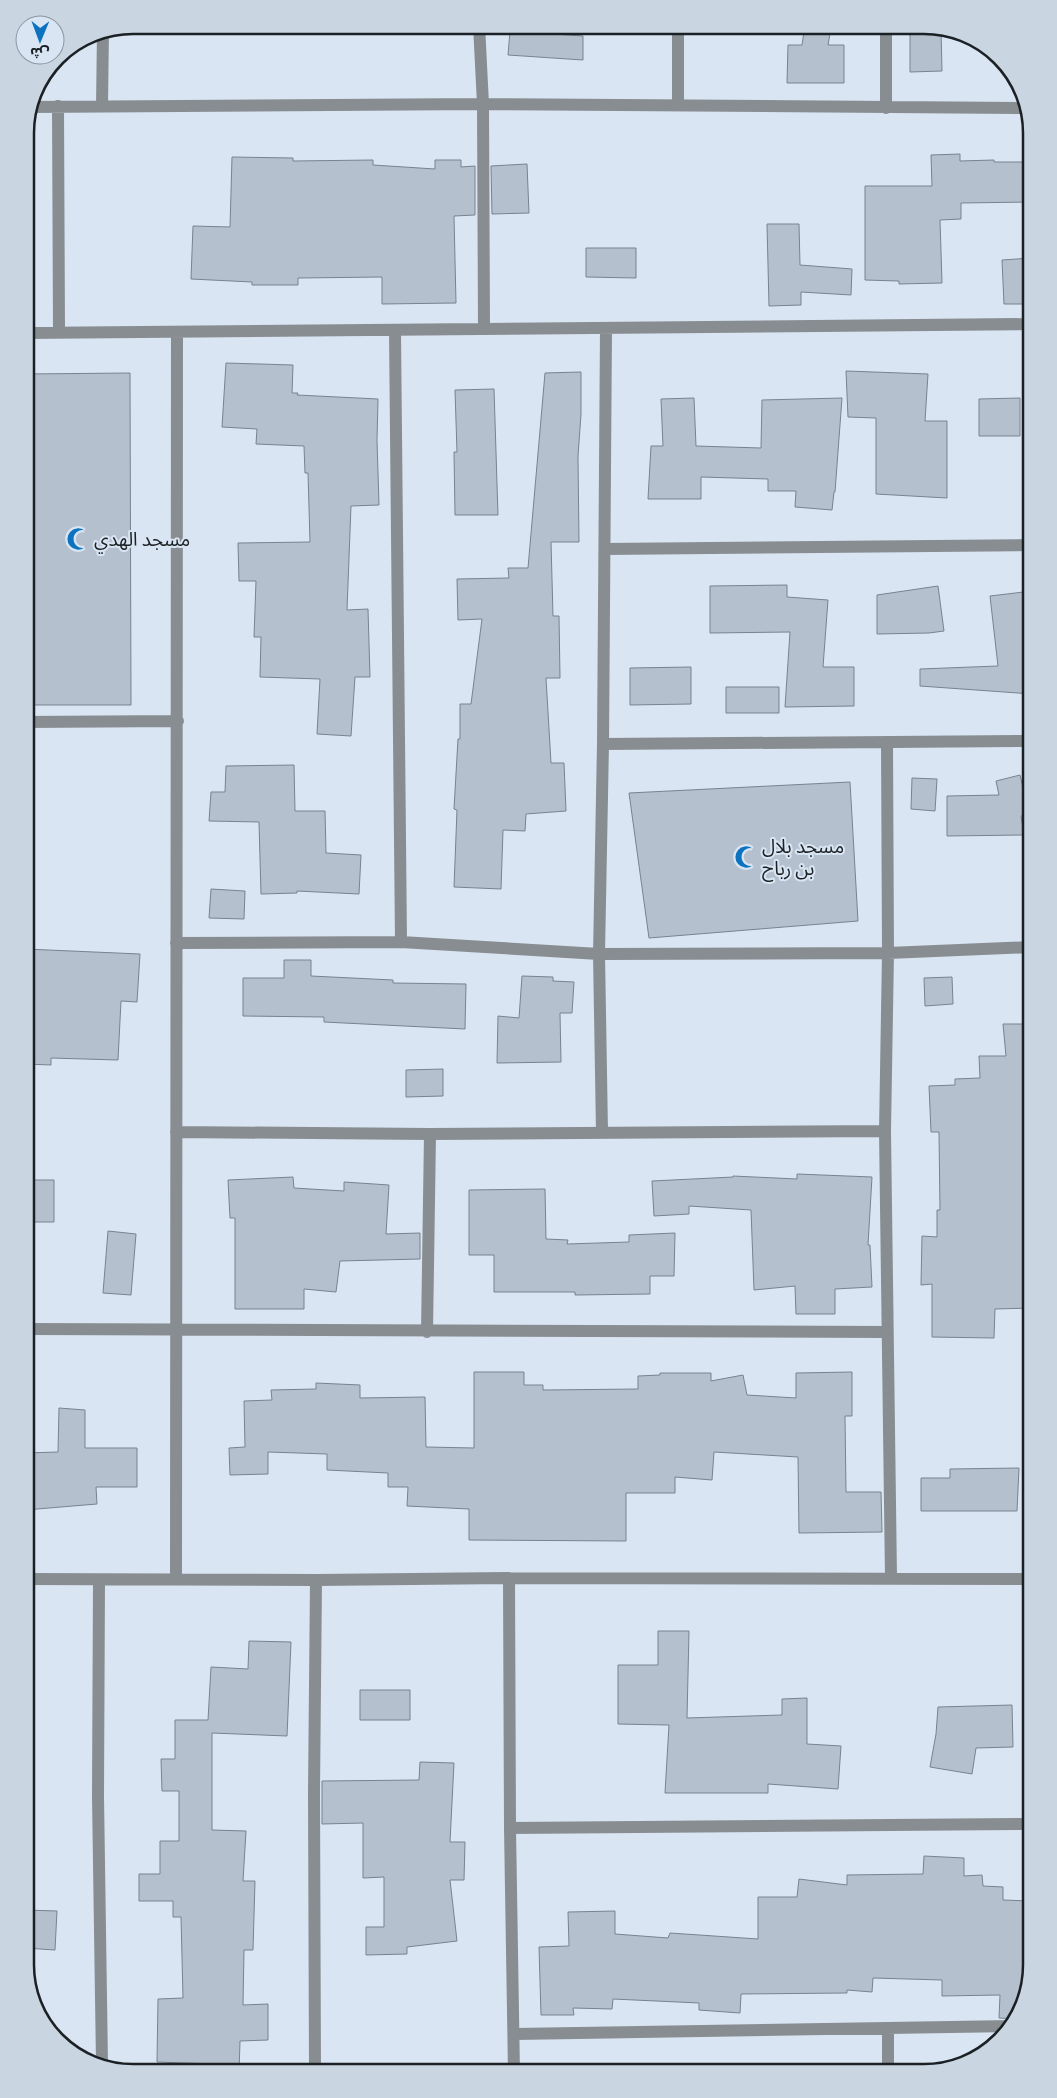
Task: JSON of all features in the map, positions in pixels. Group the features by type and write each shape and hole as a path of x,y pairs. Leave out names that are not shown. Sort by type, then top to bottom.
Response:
{"street":[{"path":"479,34 482,104 484,328"},
{"path":"678,34 678,105"},
{"path":"886,34 886,108"},
{"path":"102,106 103,39"},
{"path":"37,107 482,104 1020,108"},
{"path":"58,106 59,332"},
{"path":"34,333 1023,324"},
{"path":"602,1132 599,954 604,744 606,328"},
{"path":"395,331 401,942"},
{"path":"176,1579 177,332"},
{"path":"605,549 1023,545"},
{"path":"34,722 178,721"},
{"path":"604,744 1023,741"},
{"path":"887,742 888,953 885,1131 891,1578"},
{"path":"176,943 401,942 599,954 888,953 1023,947"},
{"path":"176,1132 430,1134 885,1131"},
{"path":"427,1332 430,1134"},
{"path":"34,1329 427,1332 887,1332"},
{"path":"509,1578 510,1828 514,2064"},
{"path":"34,1579 1023,1579"},
{"path":"99,1580 98,1796 102,2059"},
{"path":"315,2064 314,1792 316,1580"},
{"path":"510,1828 1023,1824"},
{"path":"515,2034 1003,2026"},
{"path":"888,2028 888,2064"}],"building":[{"path":"510,34 583,36 583,60 508,55"},
{"path":"804,34 830,34 828,45 844,45 844,83 787,83 788,45 802,45"},
{"path":"910,34 941,36 942,71 910,72"},
{"path":"960,154 960,161 994,160 994,162 1023,162 1023,202 961,203 961,219 940,220 942,283 899,284 899,281 865,280 865,186 932,186 931,155"},
{"path":"232,157 293,158 293,161 373,160 373,165 435,169 435,160 461,160 461,167 475,166 475,215 454,216 456,303 382,304 382,277 298,278 298,285 252,285 252,282 191,279 193,226 230,227"},
{"path":"527,164 529,213 492,214 491,166"},
{"path":"767,224 799,224 800,265 852,269 851,295 801,292 801,305 769,306"},
{"path":"586,248 636,248 636,278 586,277"},
{"path":"1023,259 1023,304 1004,304 1002,260"},
{"path":"226,363 293,365 292,393 298,393 297,395 378,399 379,505 351,506 347,610 368,609 370,677 355,677 351,736 317,734 320,679 260,677 261,637 254,637 256,581 239,581 238,543 310,542 308,473 305,473 304,446 256,444 257,429 222,427"},
{"path":"846,371 928,374 925,421 947,421 947,498 876,494 876,418 848,417"},
{"path":"581,372 578,456 579,542 551,542 553,616 559,616 560,678 546,678 551,763 564,763 566,811 526,814 525,831 503,830 501,889 454,887 457,810 454,809 458,739 460,739 460,704 471,704 482,619 458,620 457,579 509,578 508,568 528,568 545,373"},
{"name":"مسجد الهدي","path":"130,373 131,705 34,705 34,374"},
{"path":"494,389 498,515 455,515 454,452 457,452 455,390"},
{"path":"694,398 696,446 761,448 762,400 842,398 832,510 795,507 796,491 768,491 768,479 701,477 701,499 648,499 651,446 663,446 661,399"},
{"path":"1020,398 1020,436 979,436 979,399"},
{"path":"787,585 787,597 828,600 823,667 854,667 854,706 785,707 790,632 710,633 710,586"},
{"path":"938,586 944,631 877,634 877,595"},
{"path":"1023,592 1023,693 920,686 920,669 998,666 990,596"},
{"path":"691,667 691,704 630,705 630,668"},
{"path":"726,687 779,687 779,713 726,713"},
{"path":"294,765 295,811 325,811 326,853 361,855 359,894 297,891 297,893 261,894 259,822 209,821 211,792 225,792 226,766"},
{"path":"1020,775 1023,788 1023,816 1021,816 1023,835 947,836 947,796 999,795 996,781"},
{"path":"912,778 937,779 935,811 911,809"},
{"name":"مسجد بلال بن رباح","path":"850,782 858,921 649,938 629,793"},
{"path":"211,889 245,891 244,919 209,918"},
{"path":"34,949 140,954 137,1002 121,1001 118,1060 51,1058 51,1065 34,1064"},
{"path":"284,960 311,960 311,976 393,980 393,983 466,984 465,1029 324,1022 324,1017 243,1016 243,978 284,978"},
{"path":"522,976 553,977 553,981 574,982 572,1013 560,1013 561,1062 497,1063 498,1016 519,1018"},
{"path":"952,977 953,1004 925,1006 924,978"},
{"path":"1003,1024 1023,1024 1023,1308 995,1309 994,1338 932,1337 932,1284 921,1285 922,1236 937,1237 937,1210 940,1210 939,1132 931,1132 929,1086 955,1085 955,1079 980,1078 979,1056 1006,1056"},
{"path":"443,1069 443,1096 406,1097 406,1070"},
{"path":"797,1174 872,1177 868,1245 870,1245 872,1287 835,1289 835,1314 796,1314 795,1286 754,1290 751,1210 689,1206 689,1214 654,1216 652,1181 733,1176 797,1179"},
{"path":"293,1177 294,1188 344,1191 344,1182 389,1185 386,1234 420,1233 420,1259 340,1261 336,1292 304,1289 304,1309 235,1309 235,1218 230,1218 228,1180"},
{"path":"34,1180 54,1180 54,1222 34,1222"},
{"path":"545,1189 546,1239 568,1240 567,1244 629,1242 629,1235 675,1233 674,1276 650,1276 650,1294 575,1295 575,1292 494,1292 494,1255 469,1255 469,1190"},
{"path":"108,1231 136,1234 131,1295 103,1293"},
{"path":"474,1372 524,1372 524,1385 543,1385 543,1390 638,1389 638,1376 660,1375 660,1373 711,1373 711,1381 743,1375 747,1395 796,1398 796,1373 852,1372 852,1416 845,1416 846,1492 881,1492 882,1532 799,1533 798,1457 714,1452 712,1480 675,1477 675,1493 626,1493 626,1541 469,1540 469,1509 407,1506 408,1487 388,1487 388,1473 327,1470 327,1454 268,1452 268,1474 230,1475 229,1448 245,1447 244,1401 272,1400 271,1390 316,1389 316,1383 360,1385 360,1398 425,1397 426,1447 474,1448"},
{"path":"59,1408 85,1410 85,1448 137,1448 137,1487 96,1487 97,1504 34,1509 34,1453 58,1452"},
{"path":"1019,1468 1017,1511 921,1511 921,1478 950,1478 950,1469"},
{"path":"658,1631 689,1631 687,1718 782,1715 782,1699 807,1698 807,1744 841,1746 838,1789 768,1784 768,1793 665,1793 669,1725 618,1724 618,1665 658,1665"},
{"path":"249,1641 291,1642 287,1736 212,1733 212,1830 246,1831 243,1881 255,1881 253,1950 244,1950 243,2005 268,2004 268,2040 240,2041 239,2064 157,2062 158,1999 183,1998 181,1917 173,1917 173,1901 139,1901 139,1874 160,1874 160,1841 179,1841 179,1791 162,1791 161,1759 175,1759 175,1720 208,1720 211,1667 248,1669"},
{"path":"360,1690 410,1690 410,1720 360,1720"},
{"path":"1012,1705 1013,1747 976,1748 972,1774 930,1767 936,1734 938,1707"},
{"path":"420,1762 454,1763 450,1842 465,1842 464,1880 450,1880 457,1941 407,1947 407,1954 366,1955 366,1927 384,1927 384,1877 363,1878 363,1823 322,1824 322,1781 419,1780"},
{"path":"924,1856 964,1858 964,1876 982,1875 983,1886 1003,1887 1003,1900 1023,1901 1022,1978 1016,2003 1008,2019 999,2018 1000,1995 942,1996 942,1980 873,1978 872,1992 847,1990 847,1993 741,1994 740,2013 699,2010 699,2003 613,1999 612,2009 573,2008 574,2015 541,2015 539,1947 569,1946 568,1912 615,1911 615,1934 668,1938 670,1933 758,1939 758,1897 797,1897 799,1879 847,1885 847,1875 923,1874"},
{"path":"34,1910 57,1911 55,1950 34,1949"}],"place":[{"name":"مسجد الهدي","path":"78,539"},
{"name":"مسجد بلال بن رباح","path":"746,857"}]}
